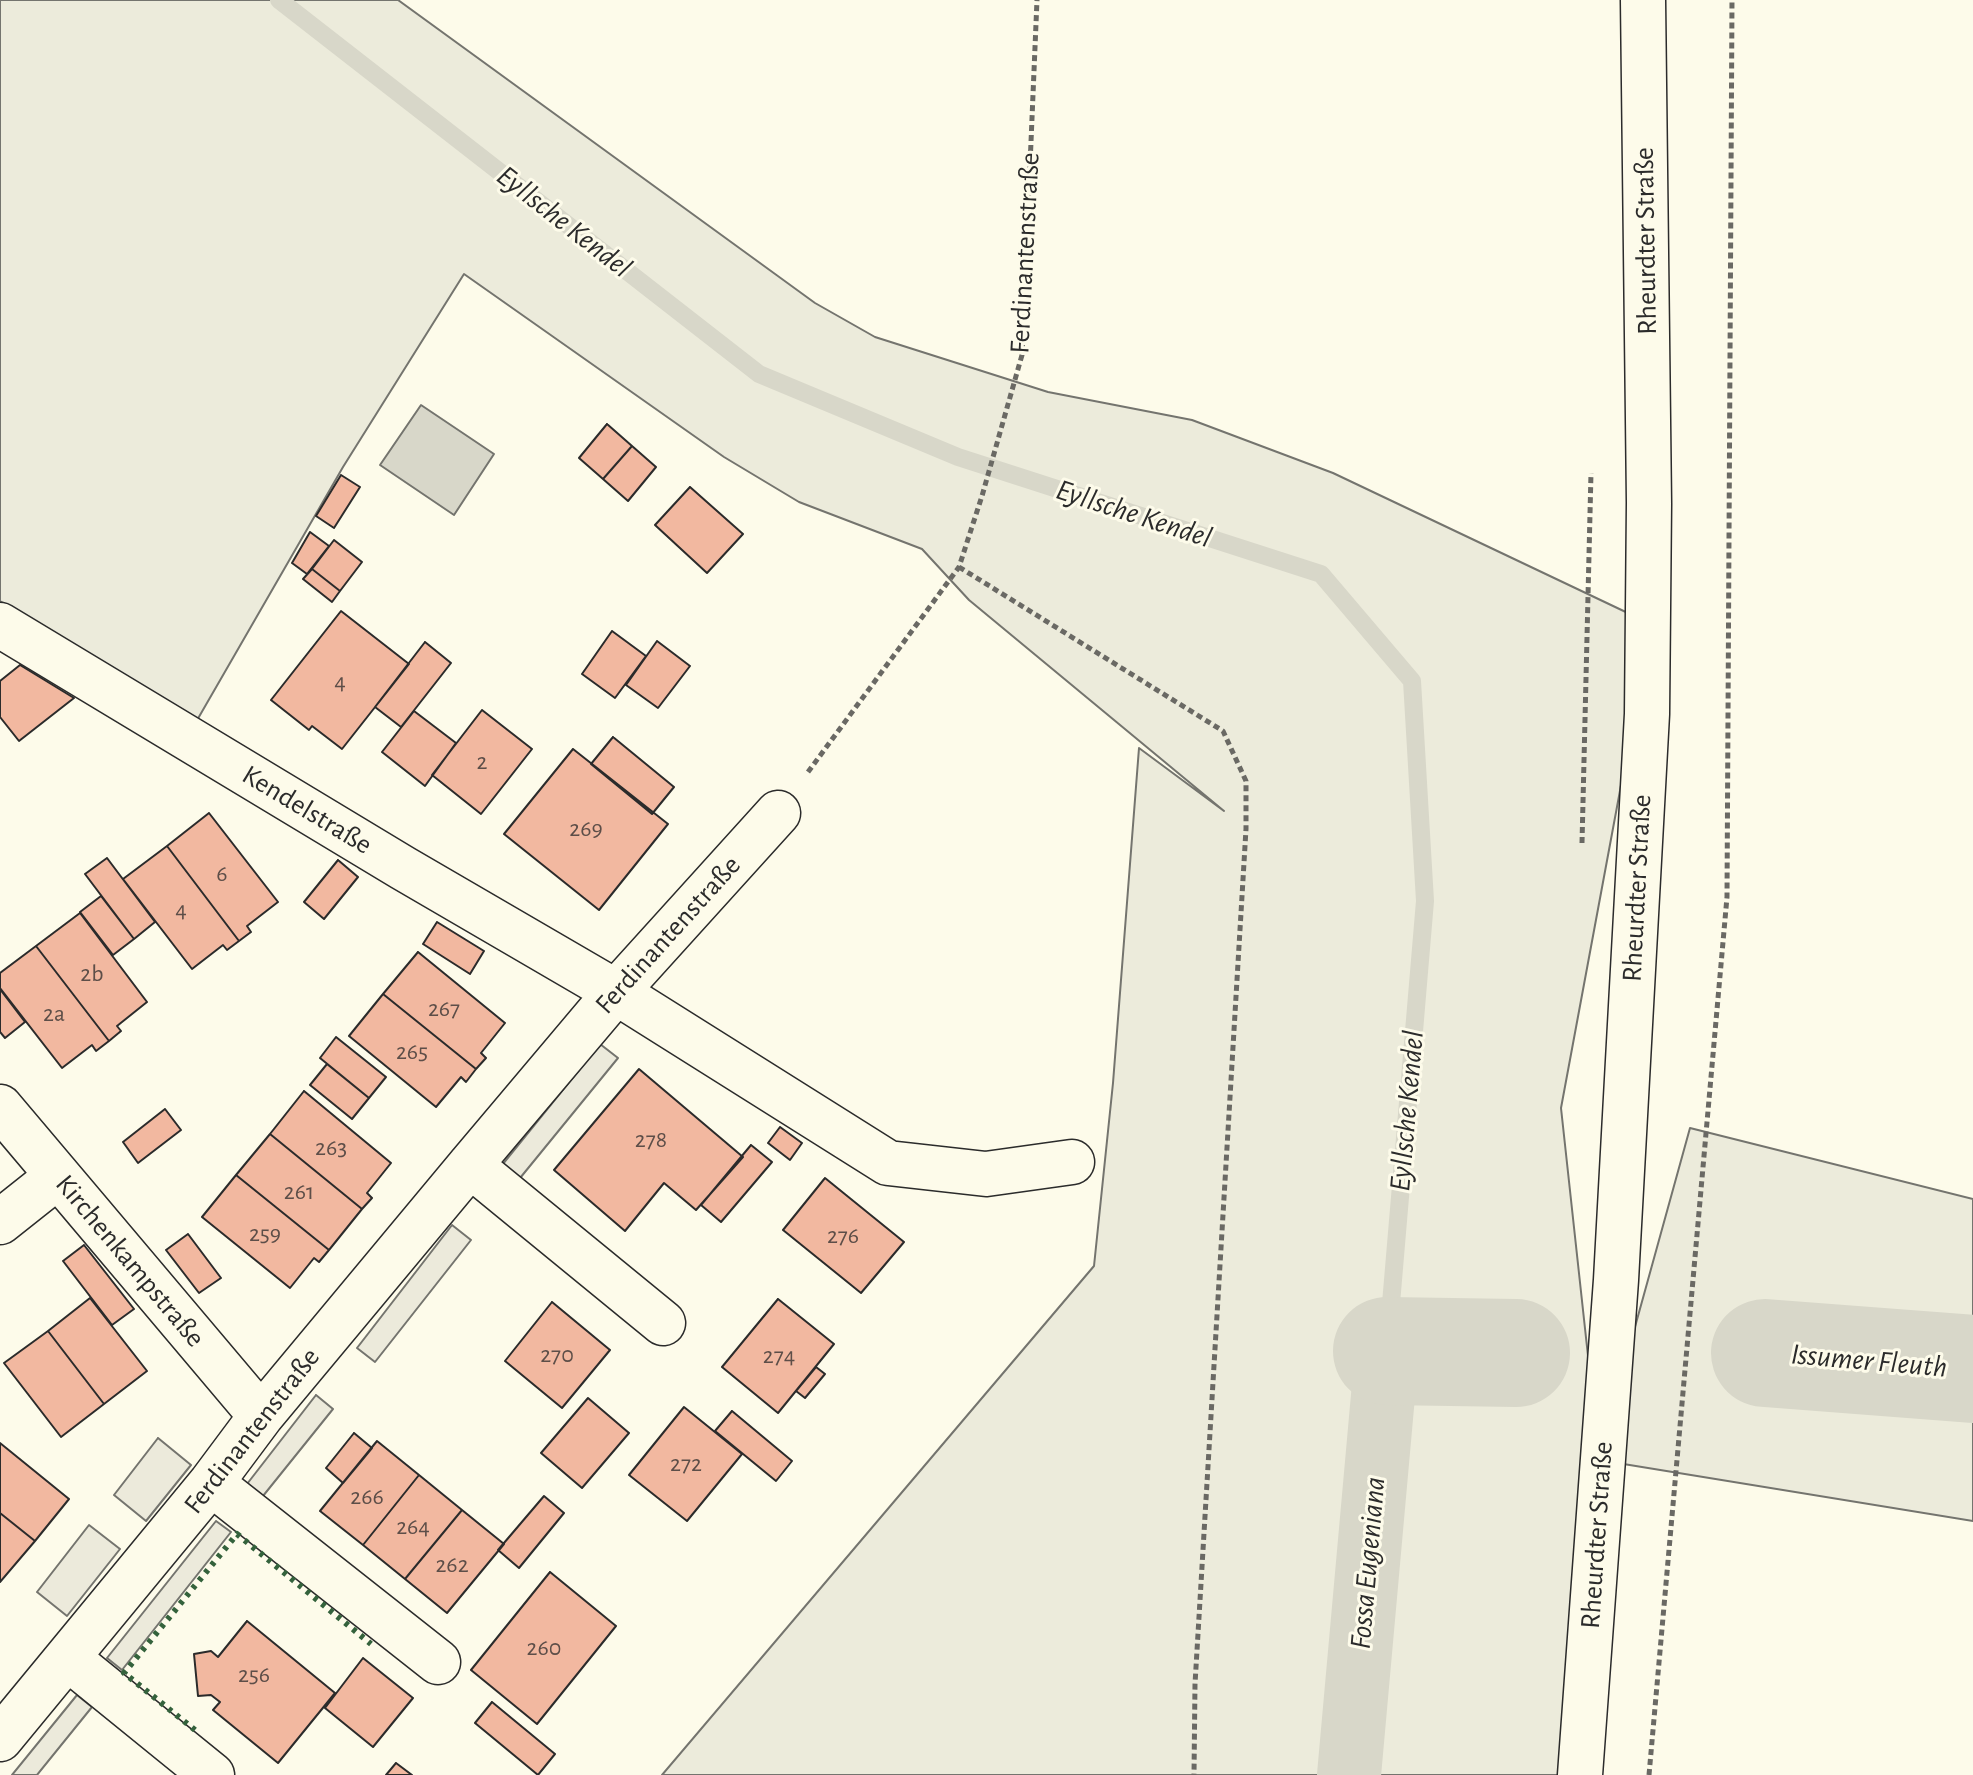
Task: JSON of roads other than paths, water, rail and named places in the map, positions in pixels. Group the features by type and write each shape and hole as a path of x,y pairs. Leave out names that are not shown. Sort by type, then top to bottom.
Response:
{"main road":[{"name":"Rheurdter Straße","path":"1580,1775 1616,1280 1647,714 1649,488 1643,0"},
{"name":"Kendelstraße","path":"0,625 403,868 616,992 888,1163 986,1174 1072,1162"},
{"name":"Ferdinantenstraße","path":"0,1739 69,1659 261,1416 470,1165 616,992 778,813"},
{"name":"Kirchenkampstraße","path":"0,1107 261,1416"},
{"path":"470,1165 663,1323"},
{"path":"0,1222 58,1176"},
{"path":"211,1483 438,1662"},
{"path":"69,1659 212,1775"}],"waterway":[{"name":"Eyllsche Kendel","path":"279,0 759,374 958,457 1321,574 1412,681 1425,901 1387,1351"},
{"name":"Fossa Eugeniana","path":"1349,1775 1387,1351"},
{"name":"Issumer Fleuth","path":"1387,1351 1516,1353"},
{"name":"Issumer Fleuth","path":"1765,1353 1973,1369"}]}
